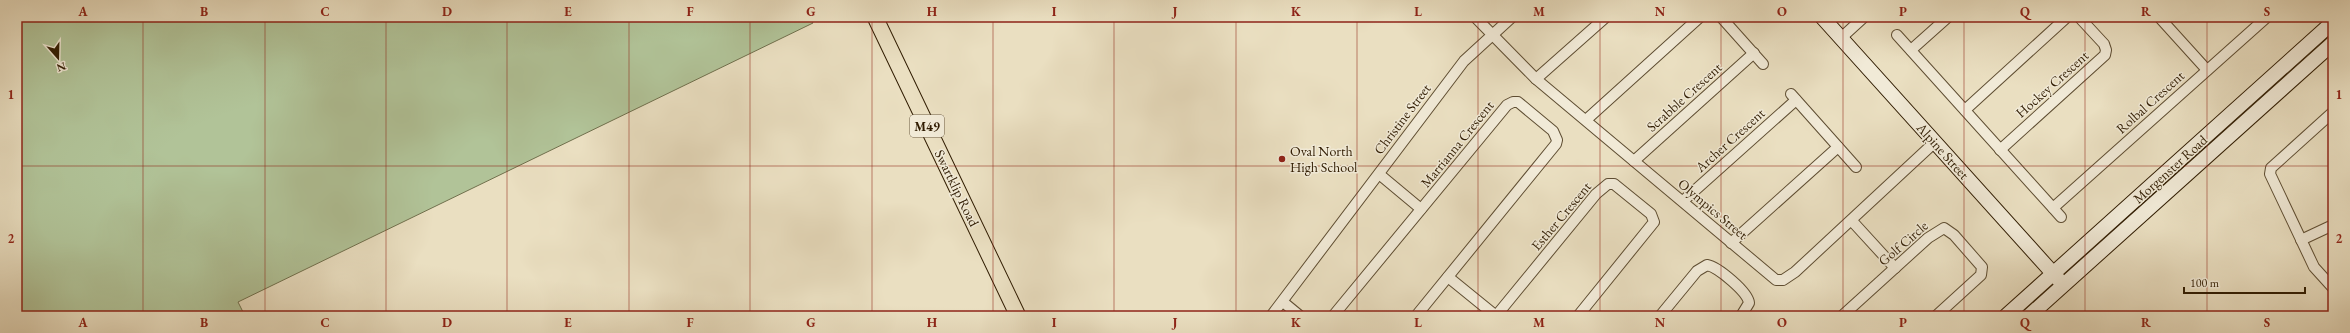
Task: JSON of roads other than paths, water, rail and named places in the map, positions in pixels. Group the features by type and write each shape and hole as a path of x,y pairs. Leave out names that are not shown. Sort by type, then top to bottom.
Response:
{"main road":[{"name":"Swartklip Road","path":"875,17 1018,316"},
{"name":"Alpine Street","path":"1822,17 2064,286"},
{"name":"Morgenster Road","path":"2006,316 2333,22"},
{"name":"Morgenster Road","path":"2029,316 2333,43"}],"street":[{"name":"Olympics Street","path":"1475,17 1492,36 1536,79 1776,280 1783,280 1852,221 1935,142"},
{"name":"Christine Street","path":"1271,316 1464,61 1512,17"},
{"path":"1536,79 1606,17"},
{"path":"1586,120 1700,17"},
{"path":"1722,17 1763,64"},
{"path":"1841,38 1864,17"},
{"path":"1911,50 1948,17"},
{"path":"1964,110 2067,17"},
{"name":"Hockey Crescent","path":"2000,150 2105,56 2106,50 2104,44 2079,17"},
{"path":"2159,17 2207,70"},
{"name":"Rolbal Crescent","path":"2053,208 2266,17"},
{"path":"1897,35 2061,217"},
{"name":"Scrabble Crescent","path":"1634,162 1754,54"},
{"name":"Archer Crescent","path":"1683,201 1793,97 1856,167"},
{"name":"Marrianna Crescent","path":"1333,316 1510,103 1516,101 1556,135 1557,140 1553,149 1416,316"},
{"path":"2333,112 2271,168 2271,180 2314,267 2333,288"},
{"path":"1732,243 1838,146"},
{"path":"1379,174 1421,209"},
{"name":"Esther Crescent","path":"1496,316 1599,191 1608,184 1614,184 1651,214 1654,222 1578,316"},
{"path":"1852,221 1895,268"},
{"path":"2301,240 2333,225"},
{"name":"Golf Circle","path":"1842,316 1934,233 1944,228 1954,235 1982,267 1983,274 1936,316"},
{"path":"1660,316 1697,271 1707,265 1713,266 1746,294 1749,304 1741,316"},
{"path":"1448,277 1496,316"},
{"path":"1283,302 1300,316"}],"place":[{"name":"Oval North High School","path":"1282,159"}]}
